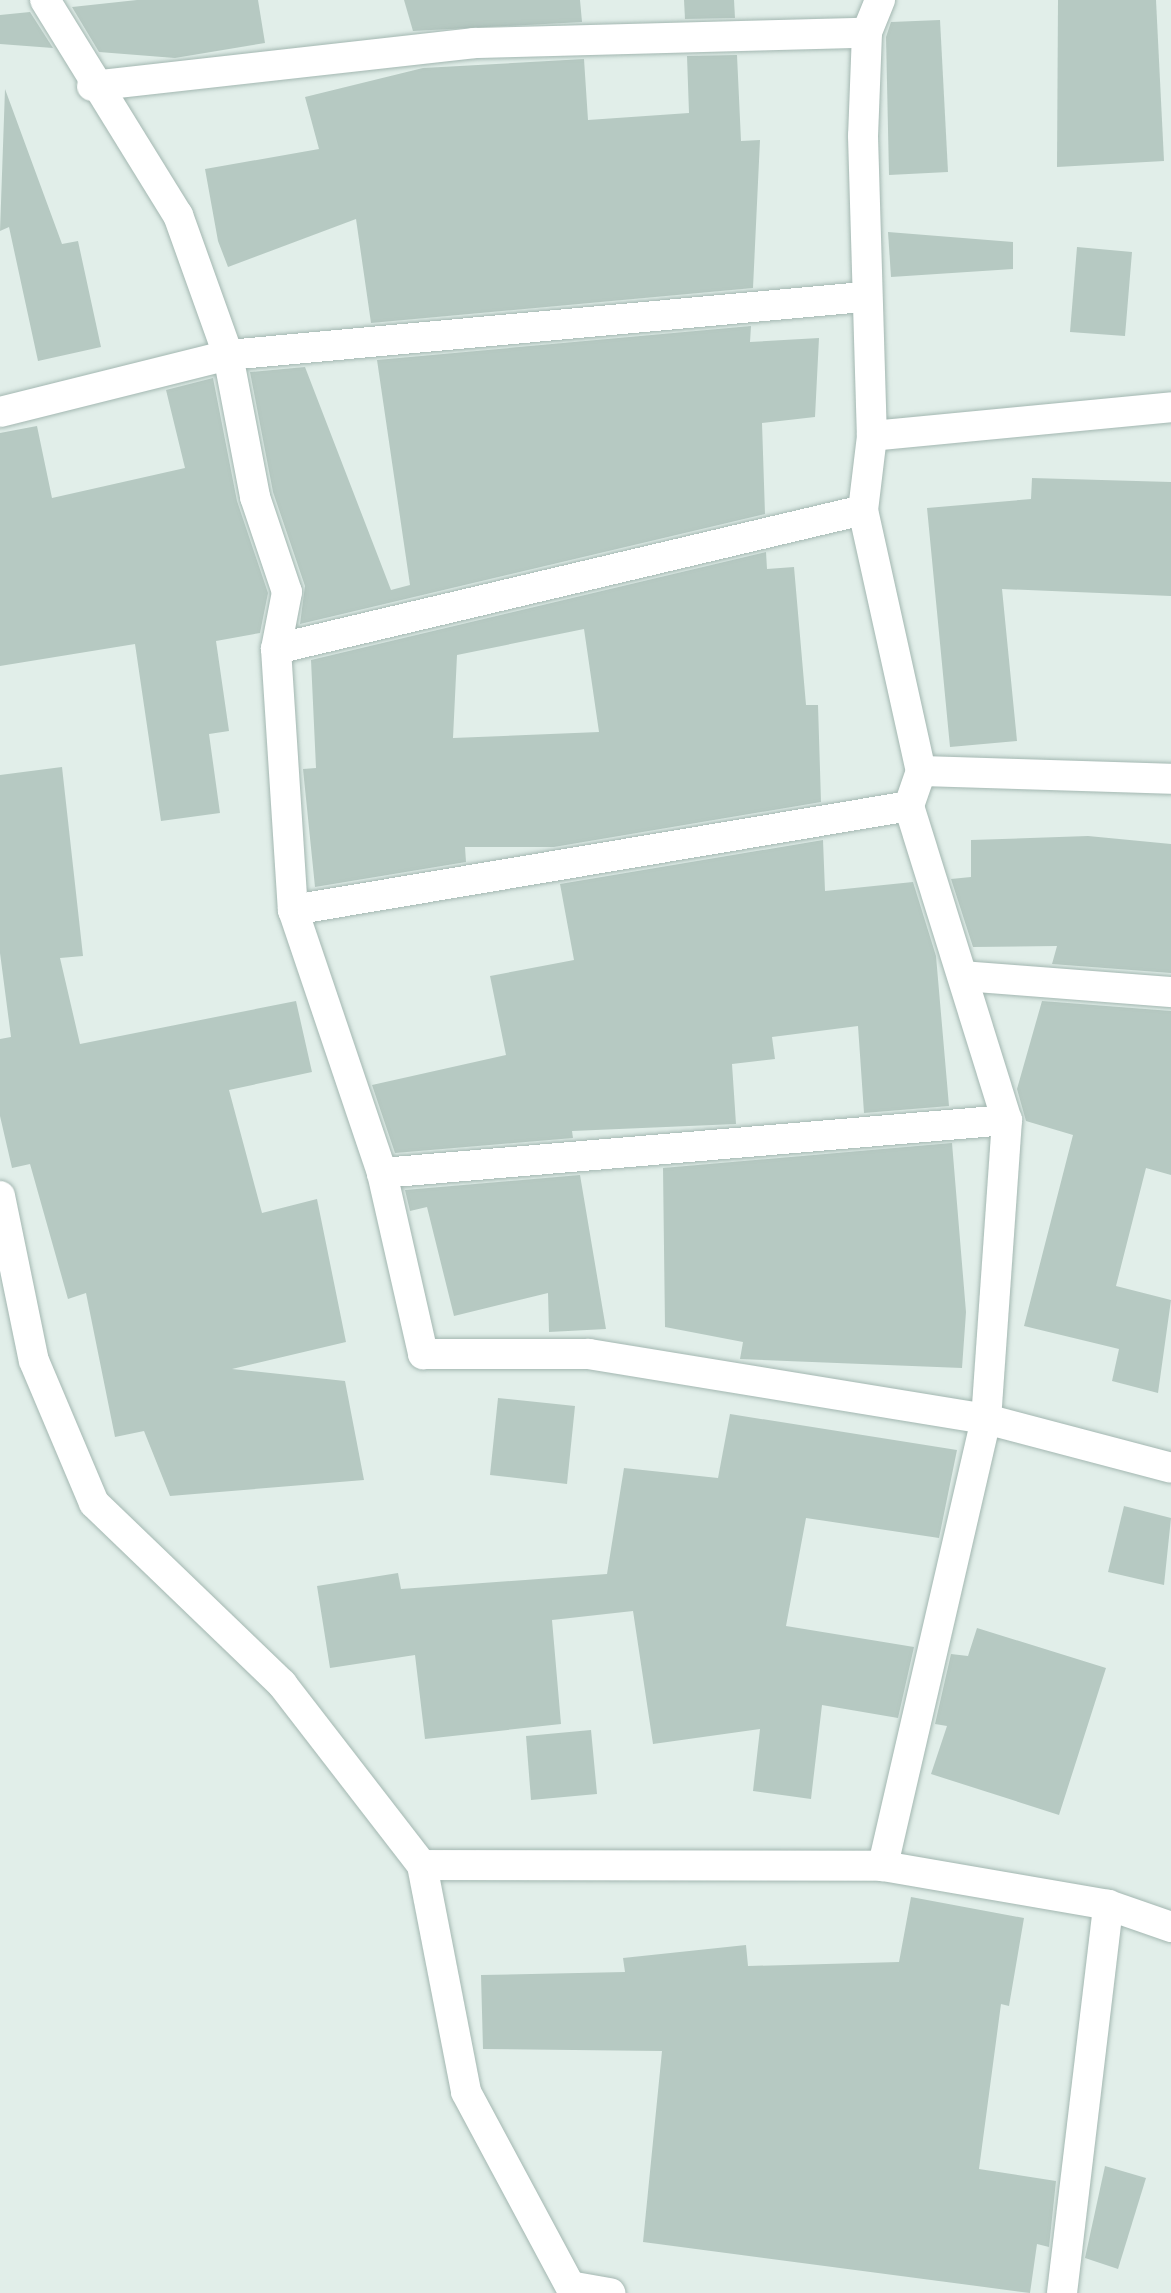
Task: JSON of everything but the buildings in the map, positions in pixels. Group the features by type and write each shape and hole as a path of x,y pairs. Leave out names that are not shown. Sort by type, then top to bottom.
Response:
{"street":[{"path":"45,0 92,86 178,215 228,355 255,497 287,592 276,649 293,910 382,1174 424,1354 588,1354 986,1419 1171,1468"},
{"path":"880,0 867,34 864,297 872,436 863,510 921,771 909,806 1007,1120 986,1419 883,1866"},
{"path":"92,86 474,43 867,34"},
{"path":"0,412 228,355 864,297"},
{"path":"872,436 1171,407"},
{"path":"276,649 863,510"},
{"path":"921,771 1171,780"},
{"path":"293,910 909,806"},
{"path":"963,976 1171,992"},
{"path":"382,1174 1007,1120"},
{"path":"0,1196 34,1361 94,1503 282,1684 422,1865 466,2092 575,2290 610,2293"},
{"path":"422,1865 883,1866 1108,1905 1171,1926"},
{"path":"1062,2293 1108,1905"}]}
